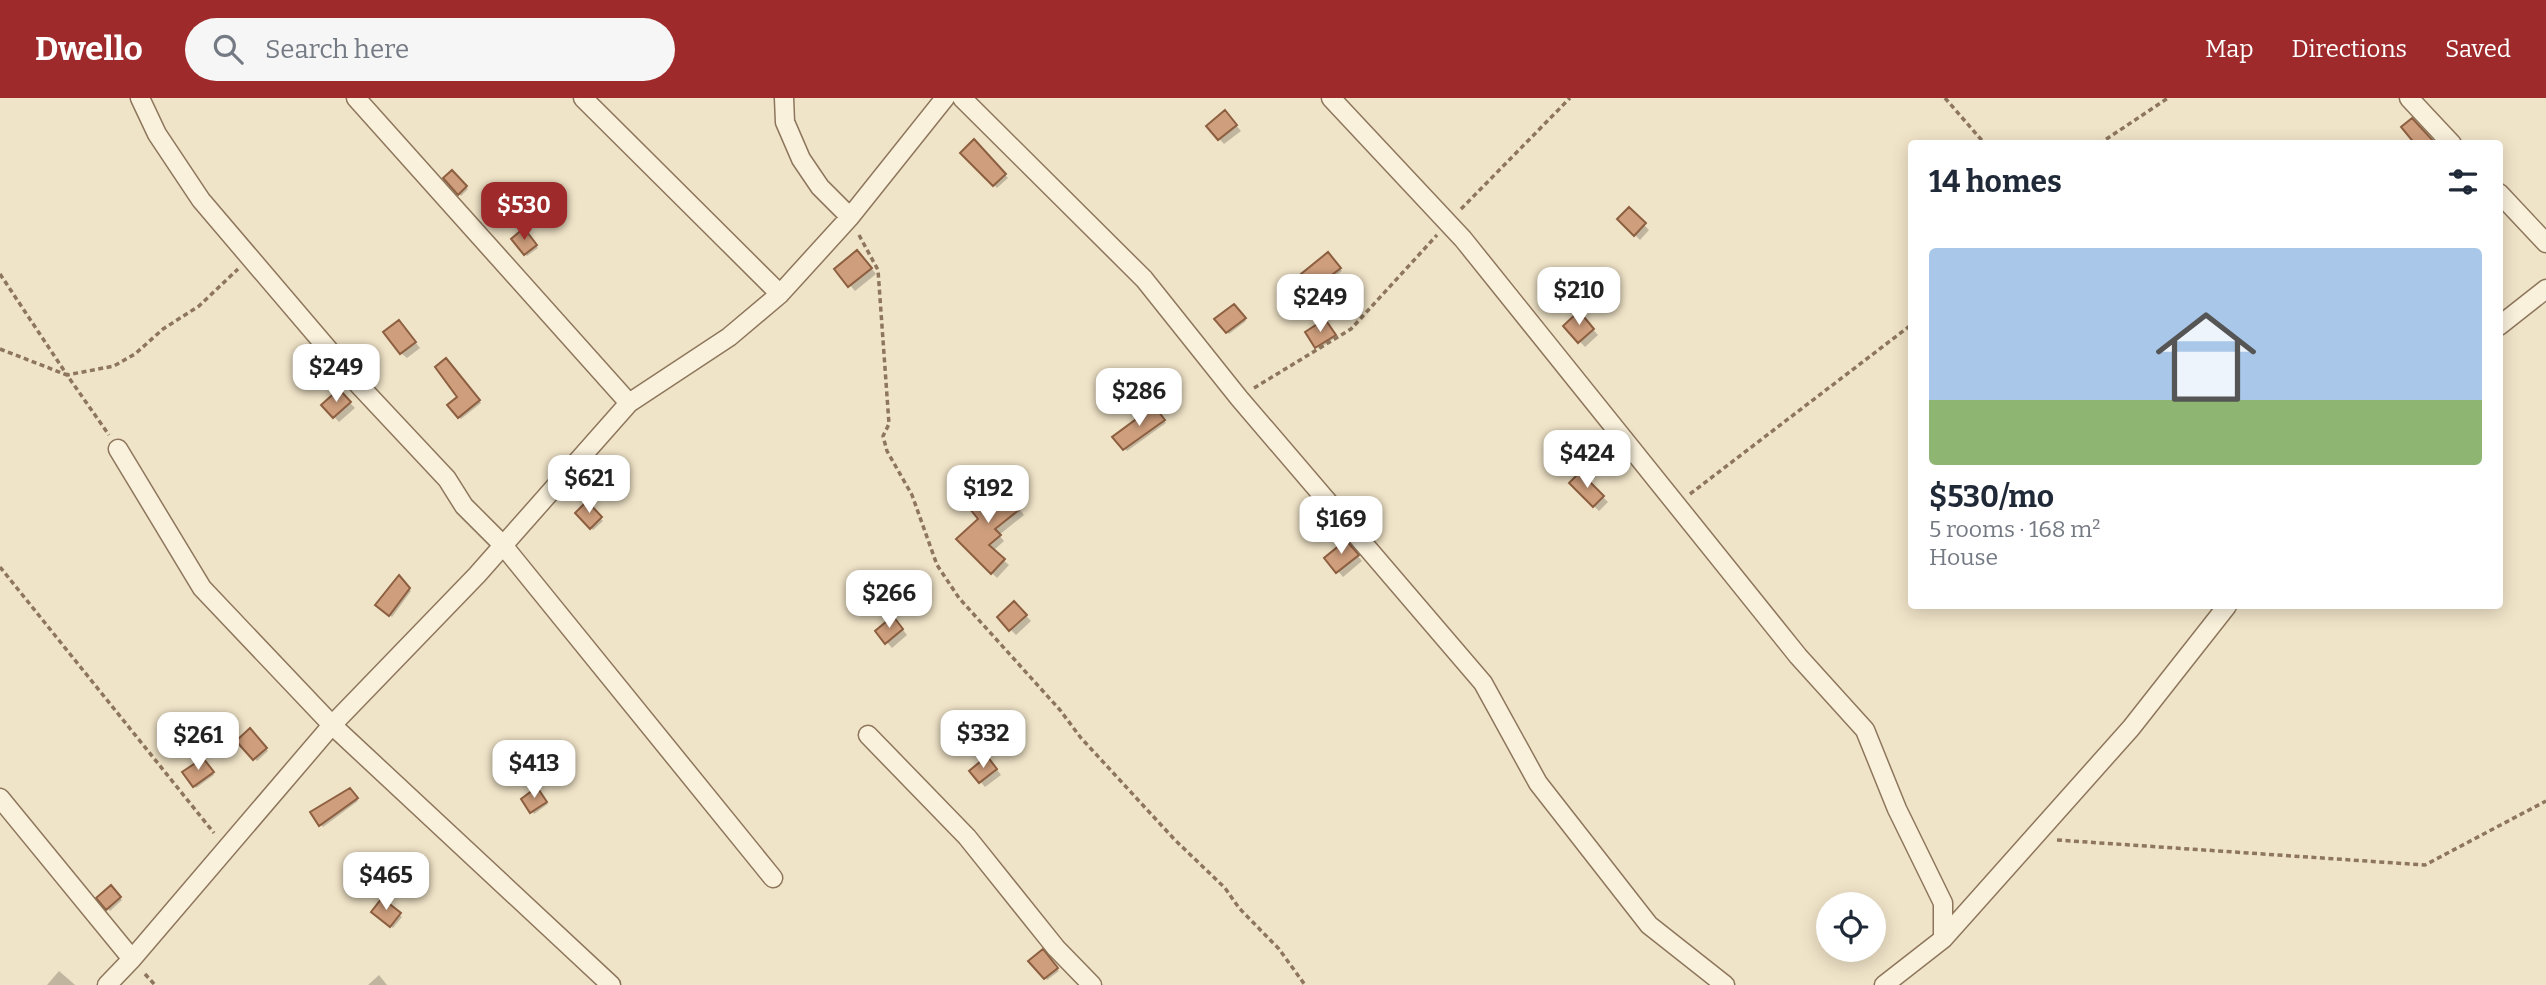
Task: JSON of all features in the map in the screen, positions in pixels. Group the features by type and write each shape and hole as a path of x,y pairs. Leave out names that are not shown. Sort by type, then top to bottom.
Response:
{"street":[{"path":"140,98 157,134 201,200 356,383 447,479 464,506 502,544 773,878"},
{"path":"356,98 629,403"},
{"path":"583,98 780,294"},
{"path":"784,98 785,122 801,159 820,187 850,217"},
{"path":"107,985 132,960 332,725 477,575 629,403 729,337 780,294 850,217 945,98"},
{"path":"962,98 1144,279 1239,398 1483,683 1538,783 1649,925 1724,985"},
{"path":"1331,98 1448,223 1798,656 1865,730 1897,809 1943,903 1943,939"},
{"path":"2409,98 2448,140"},
{"path":"2503,197 2546,243"},
{"path":"2503,323 2546,289"},
{"path":"118,449 202,588 332,725 611,985"},
{"path":"1884,985 1943,939 2131,728 2225,609"},
{"path":"868,735 967,837 1056,948 1092,985"},
{"path":"0,797 132,960"}],"path":[{"path":"1239,398 1351,329 1448,223 1570,98"},
{"path":"1945,98 1982,140"},
{"path":"2105,140 2168,98"},
{"path":"850,217 878,270 888,424 883,436 887,451 912,495 937,565 959,598 1060,710 1081,738 1175,840 1225,888 1239,908 1279,949 1305,985"},
{"path":"0,349 67,375 114,366 135,354 163,330 199,306 224,280 252,258"},
{"path":"0,274 118,449"},
{"path":"1676,504 1908,328"},
{"path":"0,567 227,849"},
{"path":"2033,838 2425,865 2546,801"}],"building":[{"path":"1225,110 1237,125 1218,140 1206,126"},
{"path":"2412,118 2432,140 2412,140 2401,127"},
{"path":"974,139 1006,174 993,186 960,153"},
{"path":"452,170 467,186 458,195 443,178"},
{"path":"1629,207 1646,223 1634,236 1617,219"},
{"path":"524,228 537,245 524,255 511,239"},
{"path":"857,250 872,268 848,287 834,269"},
{"path":"1328,252 1341,268 1313,289 1301,274"},
{"path":"1234,304 1246,318 1226,333 1214,319"},
{"path":"1579,311 1594,329 1578,343 1563,326"},
{"path":"1325,319 1336,335 1315,348 1305,332"},
{"path":"399,320 416,342 400,354 383,332"},
{"path":"446,358 480,400 458,418 447,405 457,397 435,367"},
{"path":"339,389 351,402 333,418 321,405"},
{"path":"1154,406 1165,420 1123,450 1112,437"},
{"path":"1580,472 1604,496 1593,507 1569,483"},
{"path":"996,480 1020,509 995,529 1001,535 989,545 1005,559 991,574 956,539 978,519 966,504"},
{"path":"587,501 602,517 590,529 575,513"},
{"path":"1346,540 1359,555 1336,573 1324,558"},
{"path":"399,575 410,588 389,616 375,605"},
{"path":"1014,601 1027,615 1009,631 997,617"},
{"path":"893,616 903,629 885,644 875,631"},
{"path":"250,728 267,748 253,760 236,741"},
{"path":"987,756 997,769 979,783 969,771"},
{"path":"203,758 214,772 193,787 182,772"},
{"path":"537,787 547,802 530,813 521,799"},
{"path":"350,788 358,798 319,826 310,812"},
{"path":"111,885 121,897 106,910 96,898"},
{"path":"382,898 401,913 390,927 371,912"},
{"path":"1043,949 1058,968 1044,979 1028,961"}]}
